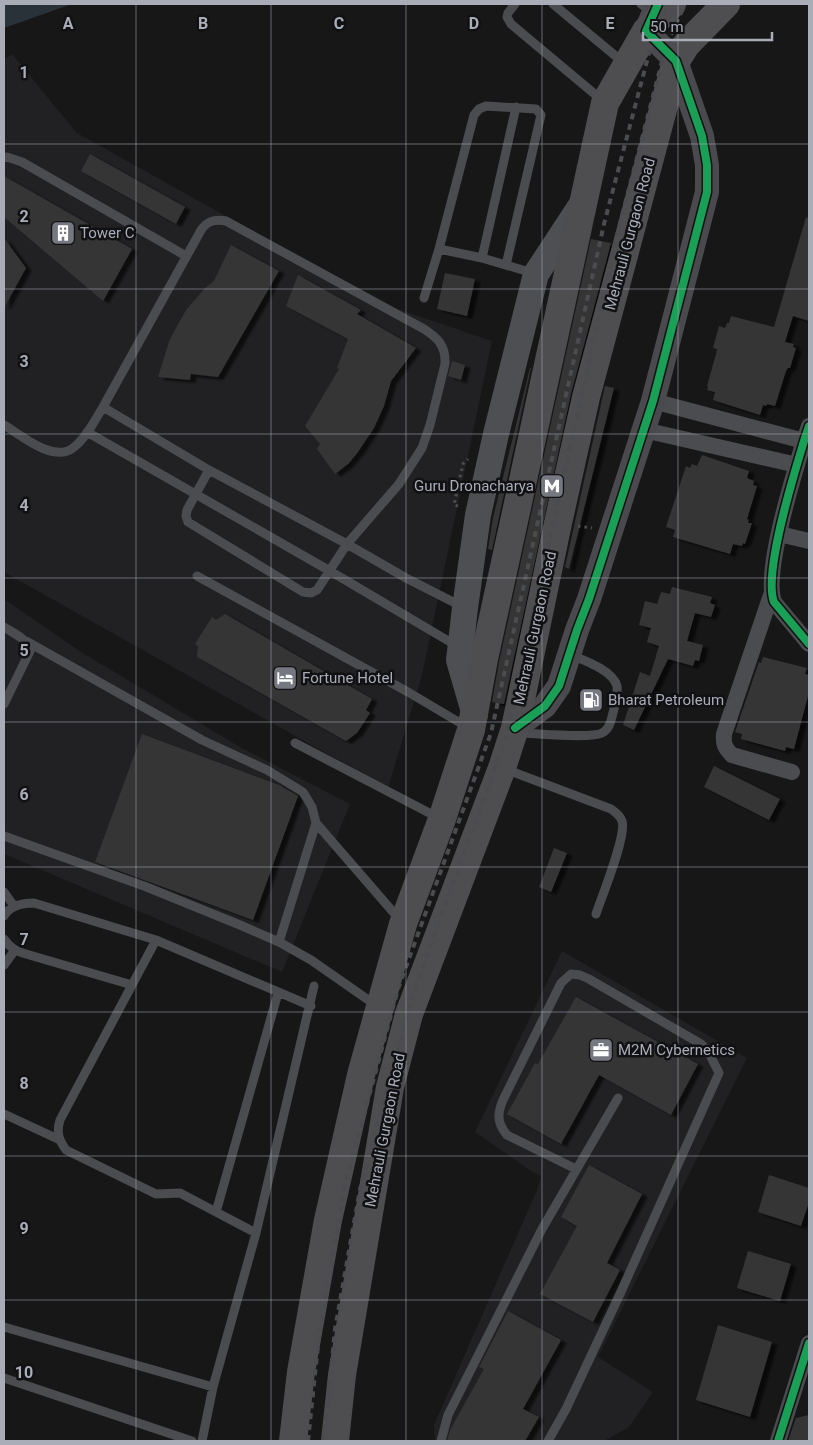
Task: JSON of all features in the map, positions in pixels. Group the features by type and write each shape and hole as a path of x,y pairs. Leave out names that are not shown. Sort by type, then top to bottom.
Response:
{"highway":[{"name":"Mehrauli Gurgaon Road","path":"335,1441 342,1375 390,1087 409,1014 502,768 514,730 586,397 676,61 686,45 726,4"},
{"path":"292,1441 301,1372 328,1220 361,1075 403,924 442,819 473,722 484,659 605,103 627,66 654,11"},
{"path":"301,1372 342,1375"}],"main road":[{"path":"473,722 459,660 478,515 536,274 582,204"}],"street":[{"path":"514,730 545,706 559,686 653,401 706,192 707,165 702,136 676,61 654,11"},
{"path":"653,401 806,433 779,534 770,584 774,602 809,644"},
{"path":"644,430 797,465"},
{"path":"779,534 809,541"},
{"path":"771,595 724,734 724,741 725,749 732,755 792,772"},
{"path":"778,1441 809,1343"}],"lane":[{"path":"515,4 507,17 511,24 605,103"},
{"path":"554,4 627,66"},
{"path":"424,298 440,249 474,115 479,109 486,106 536,109 541,115 506,265"},
{"path":"482,258 516,107"},
{"path":"4,158 7,157 22,162 186,256"},
{"path":"4,425 46,451 56,452 71,449 87,432 103,407 204,225 211,221 226,221 424,329 442,343 446,354 445,364 430,425 422,448 400,484 347,544 317,590 311,593 303,592 188,522 187,510 209,470"},
{"path":"440,249 482,258 536,274"},
{"path":"103,407 209,470 406,578 465,608"},
{"path":"87,432 460,648"},
{"path":"198,576 408,692 473,722"},
{"path":"4,627 26,642 202,740 267,770 303,792 312,807 316,823 403,924"},
{"path":"4,704 30,651 30,646 26,642"},
{"path":"514,730 582,736 602,733 609,726 616,703 616,686 610,675 594,665 569,654"},
{"path":"295,743 442,819"},
{"path":"502,768 611,809 618,814 622,822 622,838 596,914"},
{"path":"279,942 316,823"},
{"path":"4,836 160,893 279,942 311,960 380,1008"},
{"path":"4,892 14,906"},
{"path":"4,916 14,906 23,903 34,903 156,940 311,1006"},
{"path":"4,939 8,946 15,950 132,985"},
{"path":"156,940 60,1120 57,1130 60,1140 66,1150 156,1194 180,1193 256,1233"},
{"path":"4,965 15,950"},
{"path":"548,1441 566,1409 620,1294 718,1073 708,1051 701,1044 589,979 571,974 561,983 498,1110 498,1119 501,1128 508,1135 576,1169"},
{"path":"202,1441 213,1387 256,1233 311,1006 314,986"},
{"path":"216,1212 278,993"},
{"path":"442,1441 446,1422 452,1407 542,1229 618,1098"},
{"path":"4,1114 60,1140"},
{"path":"4,1327 213,1387"},
{"path":"4,1378 192,1441"}],"path":[{"path":"454,506 463,464"}],"shaded area":[{"path":"4,4 72,4 4,28"},
{"path":"12,54 77,133 386,305 492,341 422,675 388,788 4,572 4,59"},
{"path":"4,599 81,652 240,747 350,804 282,972 4,854"},
{"path":"562,951 747,1058 598,1357 653,1392 629,1427 604,1441 435,1441 434,1425 537,1190 541,1176 475,1132"}],"building":[{"path":"90,154 185,207 176,224 81,171"},
{"name":"Tower C","path":"4,176 132,249 103,301 4,217"},
{"path":"806,217 809,218 809,321 793,316 785,342 794,344 793,347 796,348 790,368 786,371 775,406 763,405 760,415 713,400 715,392 707,390 707,386 717,349 713,348 719,326 725,328 731,316 774,327"},
{"path":"4,238 26,268 4,308"},
{"path":"591,239 611,243 571,394 504,704 492,702 499,662"},
{"path":"231,245 279,271 218,377 191,374 190,380 158,377 170,339 186,310 205,288 214,281"},
{"path":"445,273 475,279 467,316 437,309"},
{"path":"298,275 361,310 357,314 416,348 391,381 384,406 374,428 348,464 335,474 317,449 320,444 305,426 339,369 337,368 348,339 286,306"},
{"path":"452,361 465,365 461,380 448,376"},
{"path":"530,368 492,550 488,549 493,518"},
{"path":"605,386 614,388 569,569 565,567"},
{"path":"702,455 749,471 747,478 754,481 753,485 757,486 747,519 749,520 748,523 752,523 745,544 743,543 742,546 733,544 730,554 673,537 675,530 666,527 686,466 690,468 692,464 697,466"},
{"path":"672,587 712,597 710,603 715,605 711,617 695,613 687,641 703,645 699,661 695,660 693,666 668,659 634,730 623,725 640,672 650,676 659,646 647,642 651,628 639,625 645,601 657,604 661,592 670,594"},
{"name":"Fortune Hotel","path":"225,614 372,699 366,710 370,713 357,733 346,741 197,657 198,646 195,644 212,617 216,620"},
{"path":"763,657 807,668 805,674 809,675 809,692 794,749 786,747 785,751 741,739 742,734 735,732 759,662 761,663"},
{"path":"142,734 279,785 298,796 253,920 95,862"},
{"path":"714,766 780,799 769,820 704,787"},
{"path":"554,848 567,853 551,892 539,887"},
{"path":"576,997 698,1064 671,1115 599,1075 561,1144 507,1114 535,1063 538,1064"},
{"path":"589,1165 642,1194 607,1263 620,1270 593,1322 540,1294 577,1226 561,1217"},
{"path":"769,1175 809,1188 809,1202 801,1226 758,1212"},
{"path":"748,1251 791,1264 780,1301 737,1288"},
{"path":"508,1311 561,1340 523,1409 539,1417 525,1441 447,1441 450,1430 484,1369 479,1367"},
{"path":"718,1325 772,1342 750,1417 696,1400"},
{"path":"809,1415 809,1441 788,1441 796,1418"}],"railway":[{"path":"308,1441 320,1327 345,1185 398,989 491,733 604,224 652,42 668,4"},
{"path":"324,1441 335,1329 360,1189 413,994 506,737 619,227 666,46 685,4"}],"cycle path":[{"path":"515,728 545,706 559,686 653,401 707,192 707,165 702,136 676,61 646,31 658,4"},
{"path":"809,426 781,523 776,547 772,588 774,602 809,644"},
{"path":"778,1441 809,1343"}],"place":[{"name":"Tower C","path":"63,233"},
{"name":"Guru Dronacharya","path":"552,486"},
{"name":"Fortune Hotel","path":"285,678"},
{"name":"Bharat Petroleum","path":"591,700"},
{"name":"M2M Cybernetics","path":"601,1050"}]}
